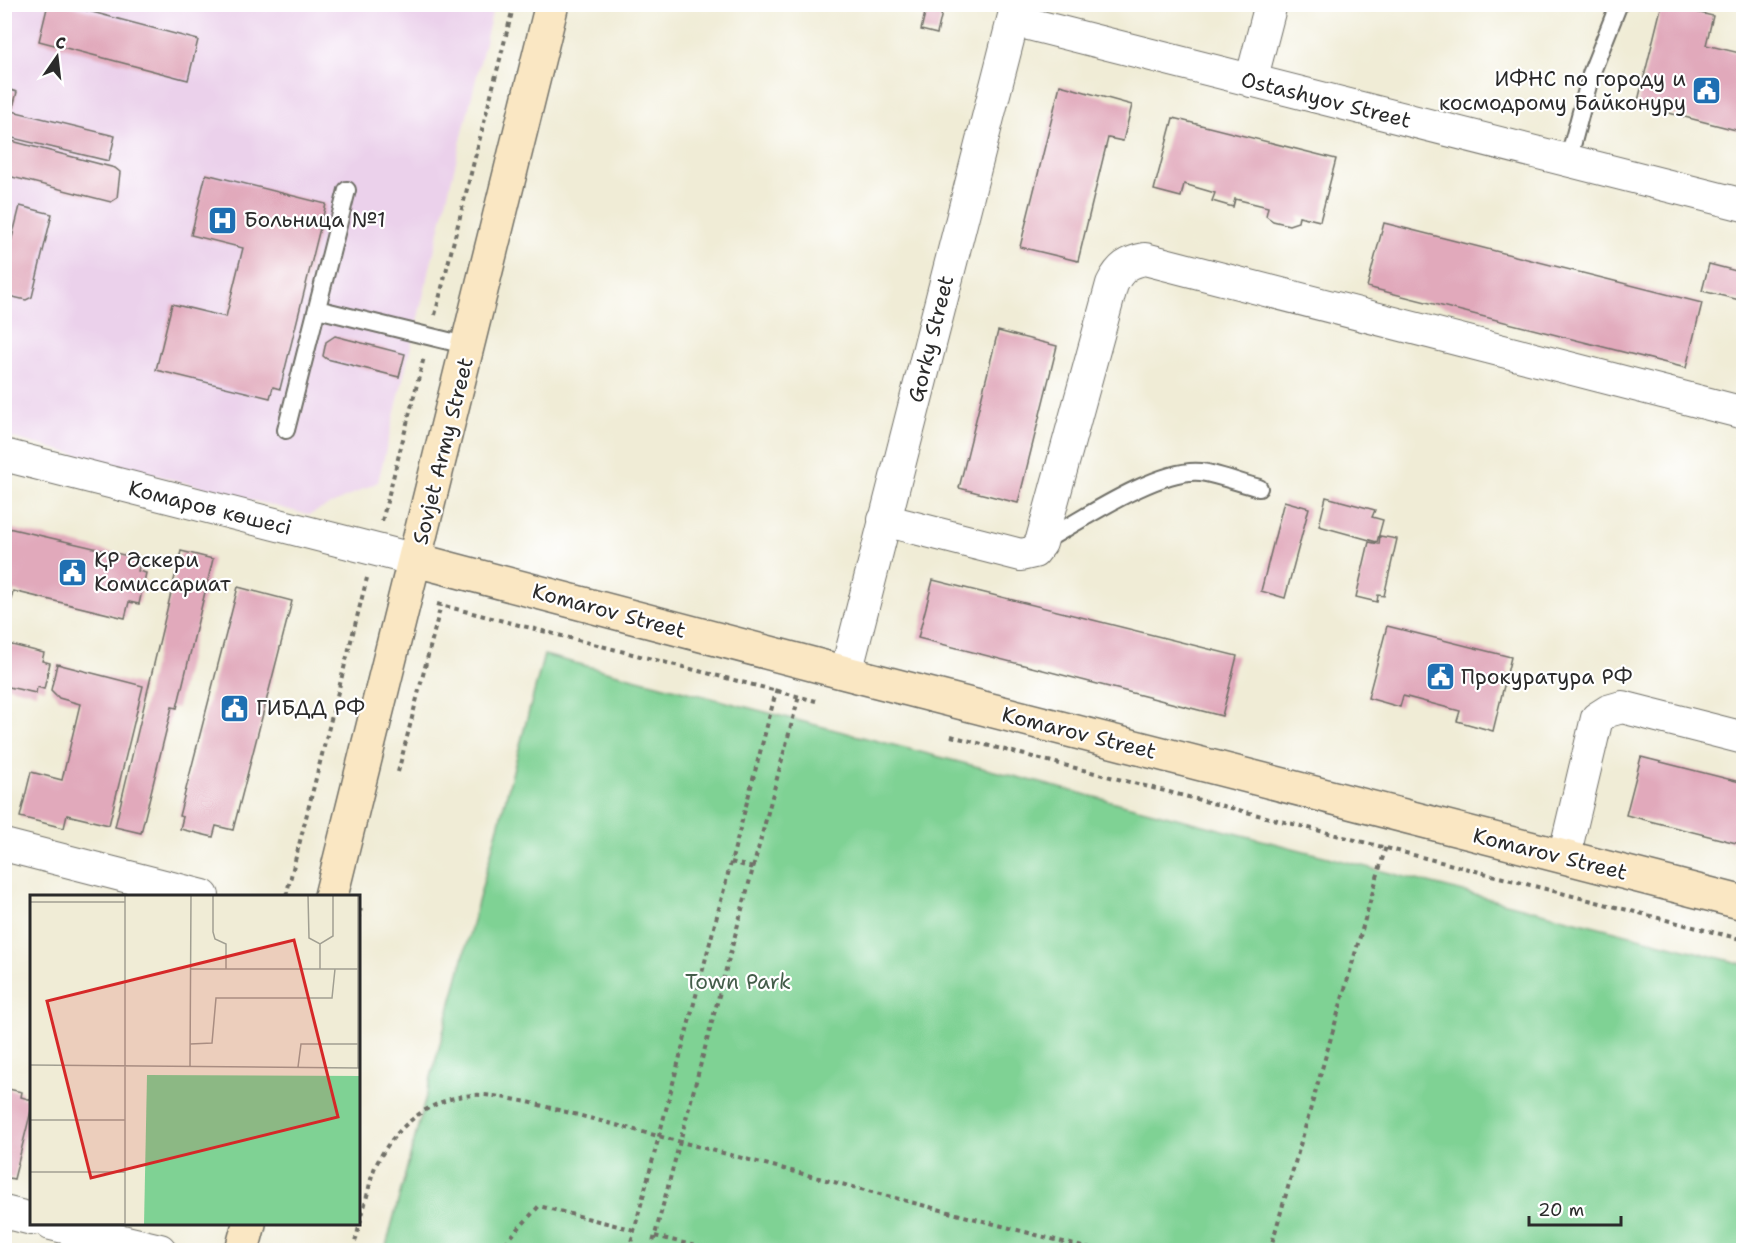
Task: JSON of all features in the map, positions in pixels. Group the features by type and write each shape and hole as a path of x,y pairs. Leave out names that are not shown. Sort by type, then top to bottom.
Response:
{"street":[{"name":"Sovjet Army Street","path":"332,895 552,4"},
{"path":"1251,81 1271,4"},
{"name":"Ostashyov Street","path":"1015,12 1251,81 1743,205"},
{"name":"Gorky Street","path":"846,673 1015,12"},
{"path":"884,520 1021,555 1034,552 1041,543 1112,284 1119,270 1132,261 1145,259 1743,413"},
{"name":"Комаров көшесі","path":"4,455 416,560"},
{"name":"Komarov Street","path":"416,560 1743,903"},
{"path":"1564,857 1597,718 1608,711 1622,707 1743,738"},
{"path":"4,845 195,895"},
{"path":"4,1212 30,1218"},
{"path":"55,1225 160,1251"},
{"path":"242,1251 249,1225"}],"lane":[{"path":"1568,161 1591,74 1618,6"},
{"path":"285,430 347,190"},
{"path":"317,309 469,346"},
{"path":"1041,543 1125,495 1183,472 1201,472 1259,488"}],"path":[{"path":"287,895 514,4"},
{"path":"397,774 450,569"},
{"path":"407,596 822,702"},
{"path":"629,1251 776,691 796,660"},
{"path":"651,1251 799,697 796,660"},
{"path":"948,735 1743,940"},
{"path":"1270,1251 1395,814"},
{"path":"731,862 753,868"},
{"path":"360,913 364,898"},
{"path":"700,980 722,986"},
{"path":"360,1223 374,1167 405,1124 429,1107 473,1095 503,1098 680,1142 1094,1251"},
{"path":"498,1251 539,1206 634,1230"},
{"path":"353,1251 360,1225"},
{"path":"655,1236 712,1251"}],"shaded area":[{"name":"Больница №1","path":"4,5 494,5 378,482 309,515 5,436"}],"green space":[{"name":"Town Park","path":"544,655 1743,964 1743,1250 385,1250"}],"building":[{"path":"48,4 62,4 198,40 188,80 39,41"},
{"path":"911,4 944,4 937,34 921,30 925,13 910,9"},
{"path":"1662,4 1713,16 1706,45 1744,54 1744,132 1637,105"},
{"path":"1060,85 1132,105 1123,141 1108,138 1078,261 1020,247"},
{"path":"4,88 17,92 12,111 115,136 109,161 4,136"},
{"path":"1173,118 1336,159 1320,221 1299,216 1298,222 1289,225 1273,221 1266,216 1268,207 1235,199 1233,207 1212,201 1215,193 1184,184 1181,197 1154,190"},
{"path":"4,139 115,168 120,172 117,198 111,202 4,175"},
{"path":"206,174 326,204 280,389 273,387 270,398 156,370 172,304 226,317 243,248 191,235"},
{"path":"20,206 52,214 32,297 26,300 4,295 4,270"},
{"path":"1384,223 1702,303 1686,368 1367,287"},
{"path":"1709,264 1744,273 1744,301 1702,291"},
{"path":"998,331 1057,346 1018,503 959,488"},
{"path":"335,336 405,354 399,377 327,359 323,356 326,342"},
{"path":"1326,497 1375,510 1372,517 1383,520 1377,542 1319,526"},
{"path":"1284,501 1309,508 1285,598 1261,591"},
{"name":"ҚР Әскери Комиссариат","path":"4,527 141,559 138,571 146,573 139,604 129,602 125,618 13,591 8,613 4,612"},
{"path":"1380,536 1397,539 1384,596 1378,595 1377,602 1356,597 1369,542 1379,544"},
{"path":"181,551 213,559 177,708 172,707 141,833 115,827"},
{"path":"933,580 1237,656 1222,716 918,638"},
{"name":"ГИБДД РФ","path":"238,587 292,601 233,830 216,826 213,837 180,829 183,817 179,816"},
{"name":"Прокуратура РФ","path":"1387,626 1511,657 1493,731 1457,721 1460,711 1403,696 1400,707 1368,698"},
{"path":"4,643 44,653 42,661 50,663 44,689 37,687 36,693 4,686"},
{"path":"57,664 143,686 109,825 67,815 64,828 20,817 31,772 62,780 80,704 59,698 51,690"},
{"path":"1641,757 1744,783 1744,845 1626,815"},
{"path":"4,1088 22,1092 21,1097 30,1099 30,1115 14,1179 4,1177"}],"place":[{"name":"ИФНС по городу и космодрому Байконуру","path":"1707,91"},
{"name":"Больница №1","path":"223,220"},
{"name":"ҚР Әскери Комиссариат","path":"73,572"},
{"name":"Прокуратура РФ","path":"1440,677"},
{"name":"ГИБДД РФ","path":"235,708"}]}
